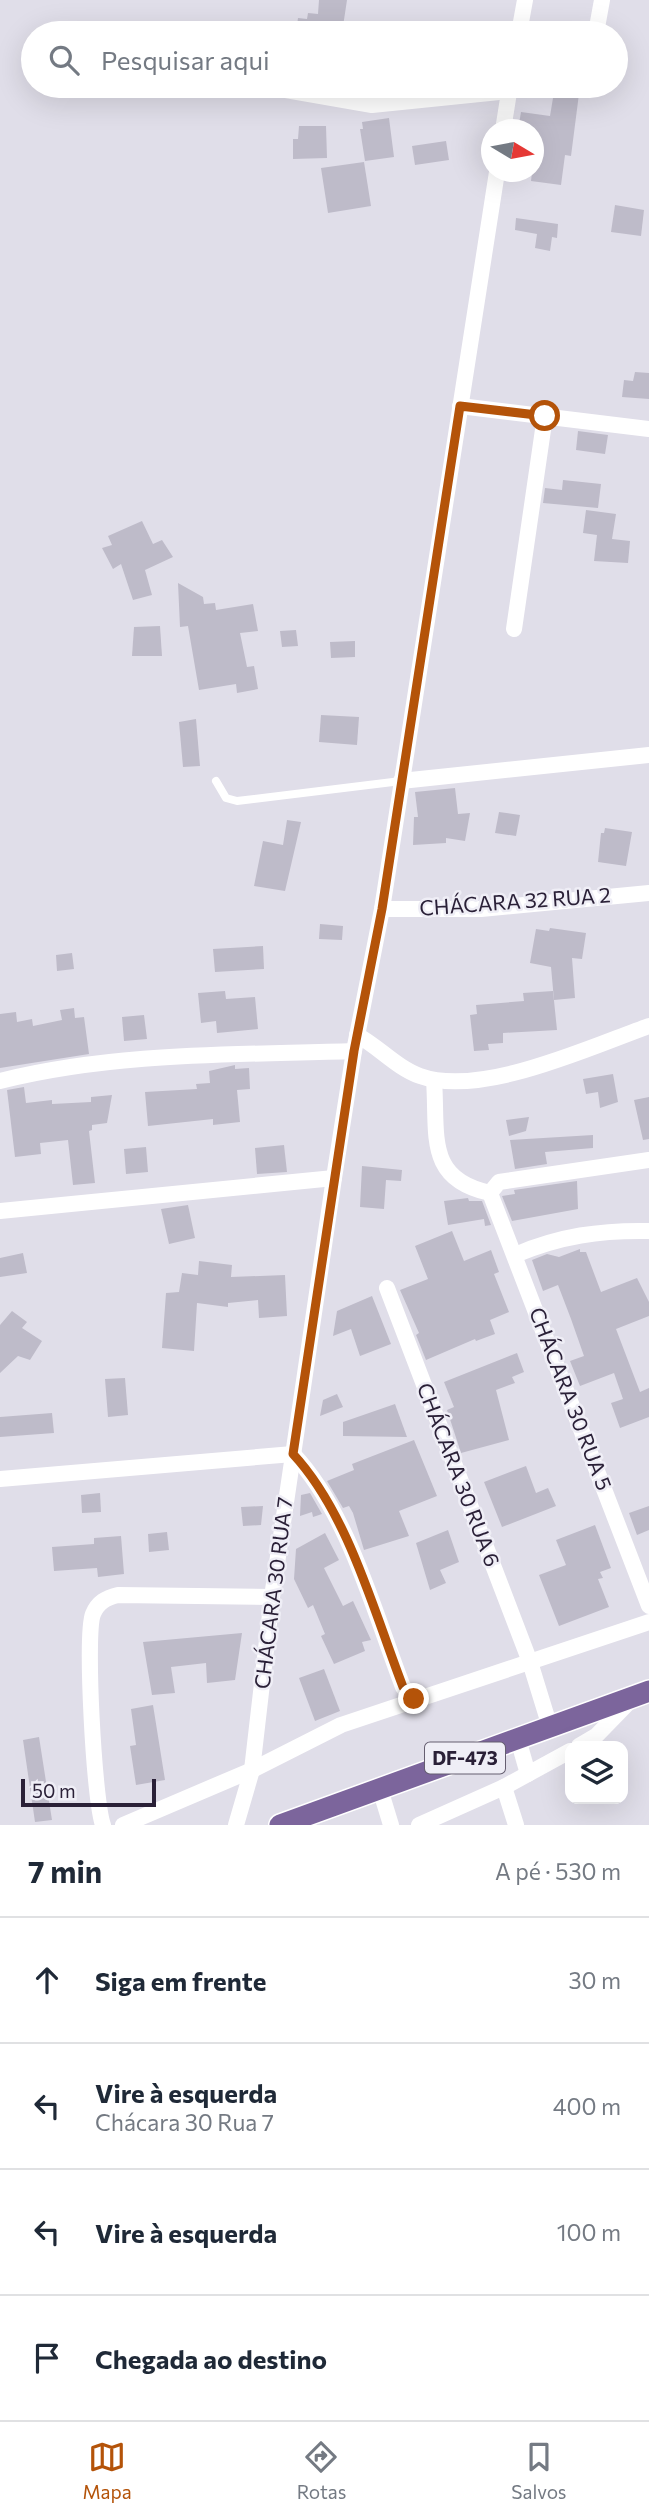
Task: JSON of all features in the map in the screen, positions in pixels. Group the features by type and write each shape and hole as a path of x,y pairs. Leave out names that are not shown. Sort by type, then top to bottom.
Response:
{"main road":[{"name":"DF-473","path":"280,1825 642,1694"}],"street":[{"path":"521,21 525,0"},
{"path":"598,21 602,0"},
{"path":"332,98 372,105 429,98"},
{"path":"505,119 508,98"},
{"name":"CHÁCARA 30 RUA 7","path":"236,1825 252,1770 272,1597 334,1178 355,1043 382,909 495,182"},
{"path":"460,406 649,429"},
{"path":"514,628 545,416"},
{"path":"401,781 649,755"},
{"name":"CHÁCARA 32 RUA 2","path":"382,909 481,909 649,893"},
{"path":"0,1081 61,1068 148,1058 355,1043 418,1076 433,1080 478,1080 531,1068 649,1026"},
{"path":"433,1080 440,1163 452,1178 466,1188 490,1193 499,1182 649,1160"},
{"path":"0,1211 334,1178"},
{"name":"CHÁCARA 30 RUA 5","path":"490,1193 649,1606"},
{"path":"515,1255 546,1242 580,1235 613,1230 649,1231"},
{"name":"CHÁCARA 30 RUA 6","path":"387,1288 530,1662 550,1727"},
{"path":"0,1479 293,1454 313,1475 333,1511 403,1687 414,1699"},
{"path":"103,1825 92,1736 90,1630 93,1614 99,1604 106,1597 118,1595 272,1597"},
{"path":"123,1825 252,1770 341,1725 649,1622"},
{"path":"588,1741 642,1694"},
{"path":"518,1739 528,1774"},
{"path":"419,1825 504,1787 565,1754"},
{"path":"504,1787 516,1825"},
{"path":"380,1789 391,1825"}],"lane":[{"path":"216,781 226,798 237,801 401,781"}],"building":[{"path":"319,0 347,0 344,21 298,21 298,18 307,19 308,13 318,14"},
{"path":"553,98 578,98 571,156 565,155 561,185 538,182 544,182 544,119 520,119 521,112 550,116"},
{"path":"389,118 394,157 365,161 360,129 363,129 362,122"},
{"path":"299,126 326,126 327,158 293,159 293,139 298,139"},
{"path":"446,141 449,160 415,165 412,146"},
{"path":"364,162 371,206 328,213 321,168"},
{"path":"615,205 644,210 641,236 611,232"},
{"path":"516,218 558,224 557,238 552,237 550,251 535,248 537,234 515,230"},
{"path":"635,372 649,373 649,399 622,397 624,380 633,381"},
{"path":"578,431 608,435 605,454 576,450"},
{"path":"563,480 601,484 598,508 543,503 545,488 562,490"},
{"path":"586,510 616,514 612,539 630,541 628,563 594,561 597,535 583,533"},
{"path":"142,521 153,544 162,540 173,557 145,570 152,595 133,600 121,564 113,569 102,548 112,545 108,536"},
{"path":"178,583 203,597 204,604 215,603 216,610 253,604 258,631 240,633 247,667 254,666 258,689 237,693 236,684 199,690 188,626 180,627"},
{"path":"160,626 162,656 132,656 134,627"},
{"path":"296,630 298,646 282,647 280,631"},
{"path":"355,641 355,657 331,658 330,642"},
{"path":"321,715 359,717 357,745 319,742"},
{"path":"196,719 200,766 183,767 179,722"},
{"path":"455,788 458,814 470,813 465,841 446,838 446,843 413,845 414,817 418,817 415,792"},
{"path":"499,812 520,815 516,836 495,833"},
{"path":"287,820 301,822 285,891 254,886 263,841 283,845"},
{"path":"605,828 632,832 626,866 598,862 601,833 604,833"},
{"path":"320,924 343,926 342,940 319,939"},
{"path":"550,928 586,933 582,959 572,958 575,998 554,1000 551,967 530,963 536,929 549,931"},
{"path":"263,946 264,969 215,972 213,949"},
{"path":"72,953 74,969 57,971 56,955"},
{"path":"225,991 226,999 255,997 258,1029 217,1033 216,1021 201,1023 198,993"},
{"path":"553,991 557,1030 503,1033 503,1043 488,1044 489,1050 474,1051 470,1015 477,1014 476,1005 524,1001 523,993"},
{"path":"74,1008 75,1018 84,1017 89,1054 0,1068 0,1014 16,1012 17,1022 32,1019 33,1026 62,1020 60,1010"},
{"path":"144,1015 147,1039 124,1041 122,1017"},
{"path":"235,1065 235,1069 249,1068 250,1089 237,1090 240,1122 213,1125 213,1119 148,1126 145,1092 197,1089 196,1084 210,1083 209,1071"},
{"path":"613,1074 618,1102 600,1108 598,1092 586,1094 583,1079"},
{"path":"24,1087 26,1103 52,1100 52,1104 91,1102 91,1097 112,1095 107,1123 92,1125 92,1130 89,1131 95,1183 73,1185 68,1140 40,1143 41,1154 15,1157 7,1090"},
{"path":"649,1097 649,1139 643,1140 634,1100"},
{"path":"529,1117 526,1131 509,1136 506,1120"},
{"path":"593,1135 593,1148 545,1152 547,1164 515,1169 510,1140"},
{"path":"284,1145 287,1172 257,1174 255,1148"},
{"path":"146,1147 148,1172 126,1174 124,1149"},
{"path":"362,1166 402,1170 401,1181 386,1180 384,1209 360,1207"},
{"path":"577,1181 578,1209 512,1221 502,1196 515,1194 514,1190"},
{"path":"468,1198 469,1201 482,1201 491,1225 485,1226 484,1219 448,1225 444,1201"},
{"path":"188,1205 195,1238 169,1244 161,1209"},
{"path":"452,1231 464,1261 491,1250 499,1272 494,1274 509,1312 490,1320 495,1334 476,1341 475,1339 426,1360 416,1335 419,1333 400,1290 428,1279 415,1246"},
{"path":"580,1249 580,1252 586,1252 601,1292 637,1278 649,1302 649,1316 616,1329 640,1392 649,1388 649,1417 620,1428 611,1403 623,1399 614,1373 580,1386 570,1361 584,1356 571,1319 558,1285 543,1291 532,1260 547,1254 559,1257"},
{"path":"23,1253 27,1273 0,1277 0,1258"},
{"path":"199,1261 232,1265 231,1277 285,1275 287,1316 259,1318 258,1300 228,1303 228,1307 197,1303 194,1351 162,1348 166,1293 179,1292 182,1273 198,1275"},
{"path":"372,1296 391,1344 360,1356 351,1329 333,1336 337,1311"},
{"path":"12,1311 27,1322 22,1328 42,1341 30,1360 18,1356 0,1373 0,1325"},
{"path":"517,1353 524,1372 512,1377 515,1383 496,1390 509,1440 461,1453 447,1410 454,1407 444,1382"},
{"path":"125,1378 128,1415 108,1417 105,1379"},
{"path":"337,1394 343,1407 320,1416 323,1400"},
{"path":"395,1404 407,1437 343,1436 343,1422"},
{"path":"52,1413 54,1433 0,1437 0,1417"},
{"path":"414,1440 437,1496 399,1511 409,1536 364,1550 353,1513 349,1506 343,1508 327,1481 354,1470 352,1464"},
{"path":"526,1466 536,1493 548,1488 556,1506 502,1527 484,1482"},
{"path":"100,1493 101,1512 82,1513 81,1495"},
{"path":"310,1493 322,1514 313,1517 312,1512 300,1516 301,1495"},
{"path":"263,1506 261,1525 243,1526 241,1507"},
{"path":"649,1506 649,1530 637,1535 629,1513"},
{"path":"595,1525 611,1568 600,1572 603,1578 598,1579 609,1607 559,1626 539,1575 566,1565 556,1540"},
{"path":"448,1530 459,1562 440,1570 446,1583 430,1590 416,1543"},
{"path":"167,1532 169,1550 149,1552 148,1534"},
{"path":"325,1533 339,1560 324,1568 343,1606 353,1601 371,1640 362,1642 365,1651 334,1664 321,1636 325,1634 313,1605 308,1608 294,1579 296,1549"},
{"path":"121,1536 124,1574 98,1577 97,1568 54,1571 52,1547 94,1544 94,1538"},
{"path":"242,1633 235,1680 207,1683 206,1663 171,1667 175,1693 152,1695 143,1642"},
{"path":"324,1669 340,1711 315,1721 299,1678"},
{"path":"153,1705 165,1780 136,1785 130,1746 136,1745 131,1709"},
{"path":"39,1737 52,1820 35,1822 23,1740"}],"route":[{"path":"414,1699 403,1687 333,1511 313,1475 293,1454 354,1051 382,909 460,406 545,416"}]}
